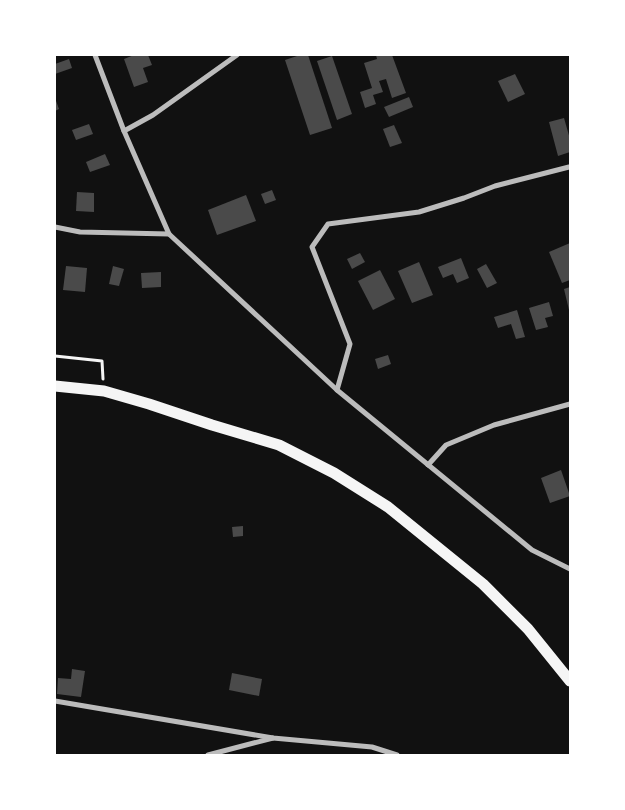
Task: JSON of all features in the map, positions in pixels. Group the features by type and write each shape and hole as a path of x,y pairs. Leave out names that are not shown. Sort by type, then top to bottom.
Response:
{"main road":[{"path":"55,386 104,391 278,445 342,478 388,507 483,584 528,629 570,681"}],"street":[{"path":"95,55 124,131 169,234 337,390 532,550 570,569"},
{"path":"124,131 153,115 237,55"},
{"path":"337,390 350,344 312,247 328,224 419,212 495,186 569,167"},
{"path":"55,227 80,232 169,234"},
{"path":"428,465 446,445 494,425 570,404"},
{"path":"55,701 273,738 372,747 396,755"},
{"path":"208,755 273,738"}],"path":[{"path":"55,356 102,361 104,391"}],"building":[{"path":"134,55 148,55 152,65 143,68 148,82 134,87 124,59"},
{"path":"300,55 308,55 332,128 310,135 285,60"},
{"path":"376,55 392,55 406,93 392,98 386,79 379,81 383,92 373,95 376,104 365,108 360,92 372,88 364,63 377,59"},
{"path":"332,56 352,114 337,120 317,61"},
{"path":"69,59 72,68 55,74 55,64"},
{"path":"515,74 525,94 508,102 498,81"},
{"path":"409,97 413,107 389,117 384,107"},
{"path":"55,98 59,109 55,111"},
{"path":"564,118 570,139 570,152 558,156 549,122"},
{"path":"89,124 93,134 76,140 72,130"},
{"path":"394,125 402,143 390,147 383,129"},
{"path":"105,154 110,165 90,172 86,162"},
{"path":"272,190 276,200 265,204 261,194"},
{"path":"77,192 94,193 94,212 76,211"},
{"path":"246,195 256,221 217,235 208,210"},
{"path":"570,243 570,280 562,283 549,252"},
{"path":"360,253 365,262 352,269 347,259"},
{"path":"461,258 469,278 457,283 453,274 443,278 438,267"},
{"path":"419,262 433,295 412,303 398,271"},
{"path":"486,264 497,283 487,288 477,269"},
{"path":"66,266 87,268 85,292 63,290"},
{"path":"113,266 124,269 119,286 109,284"},
{"path":"380,270 395,299 373,310 358,281"},
{"path":"161,272 161,287 142,288 141,273"},
{"path":"570,287 570,310 569,310 564,289"},
{"path":"549,302 553,316 545,318 548,327 536,330 529,308"},
{"path":"517,310 525,337 516,339 511,324 498,328 494,317"},
{"path":"388,355 391,364 378,369 375,359"},
{"path":"561,470 570,496 550,503 541,478"},
{"path":"243,526 243,536 233,537 232,527"},
{"path":"72,669 85,671 81,697 57,694 58,678 71,679"},
{"path":"232,673 262,679 259,696 229,690"}]}
